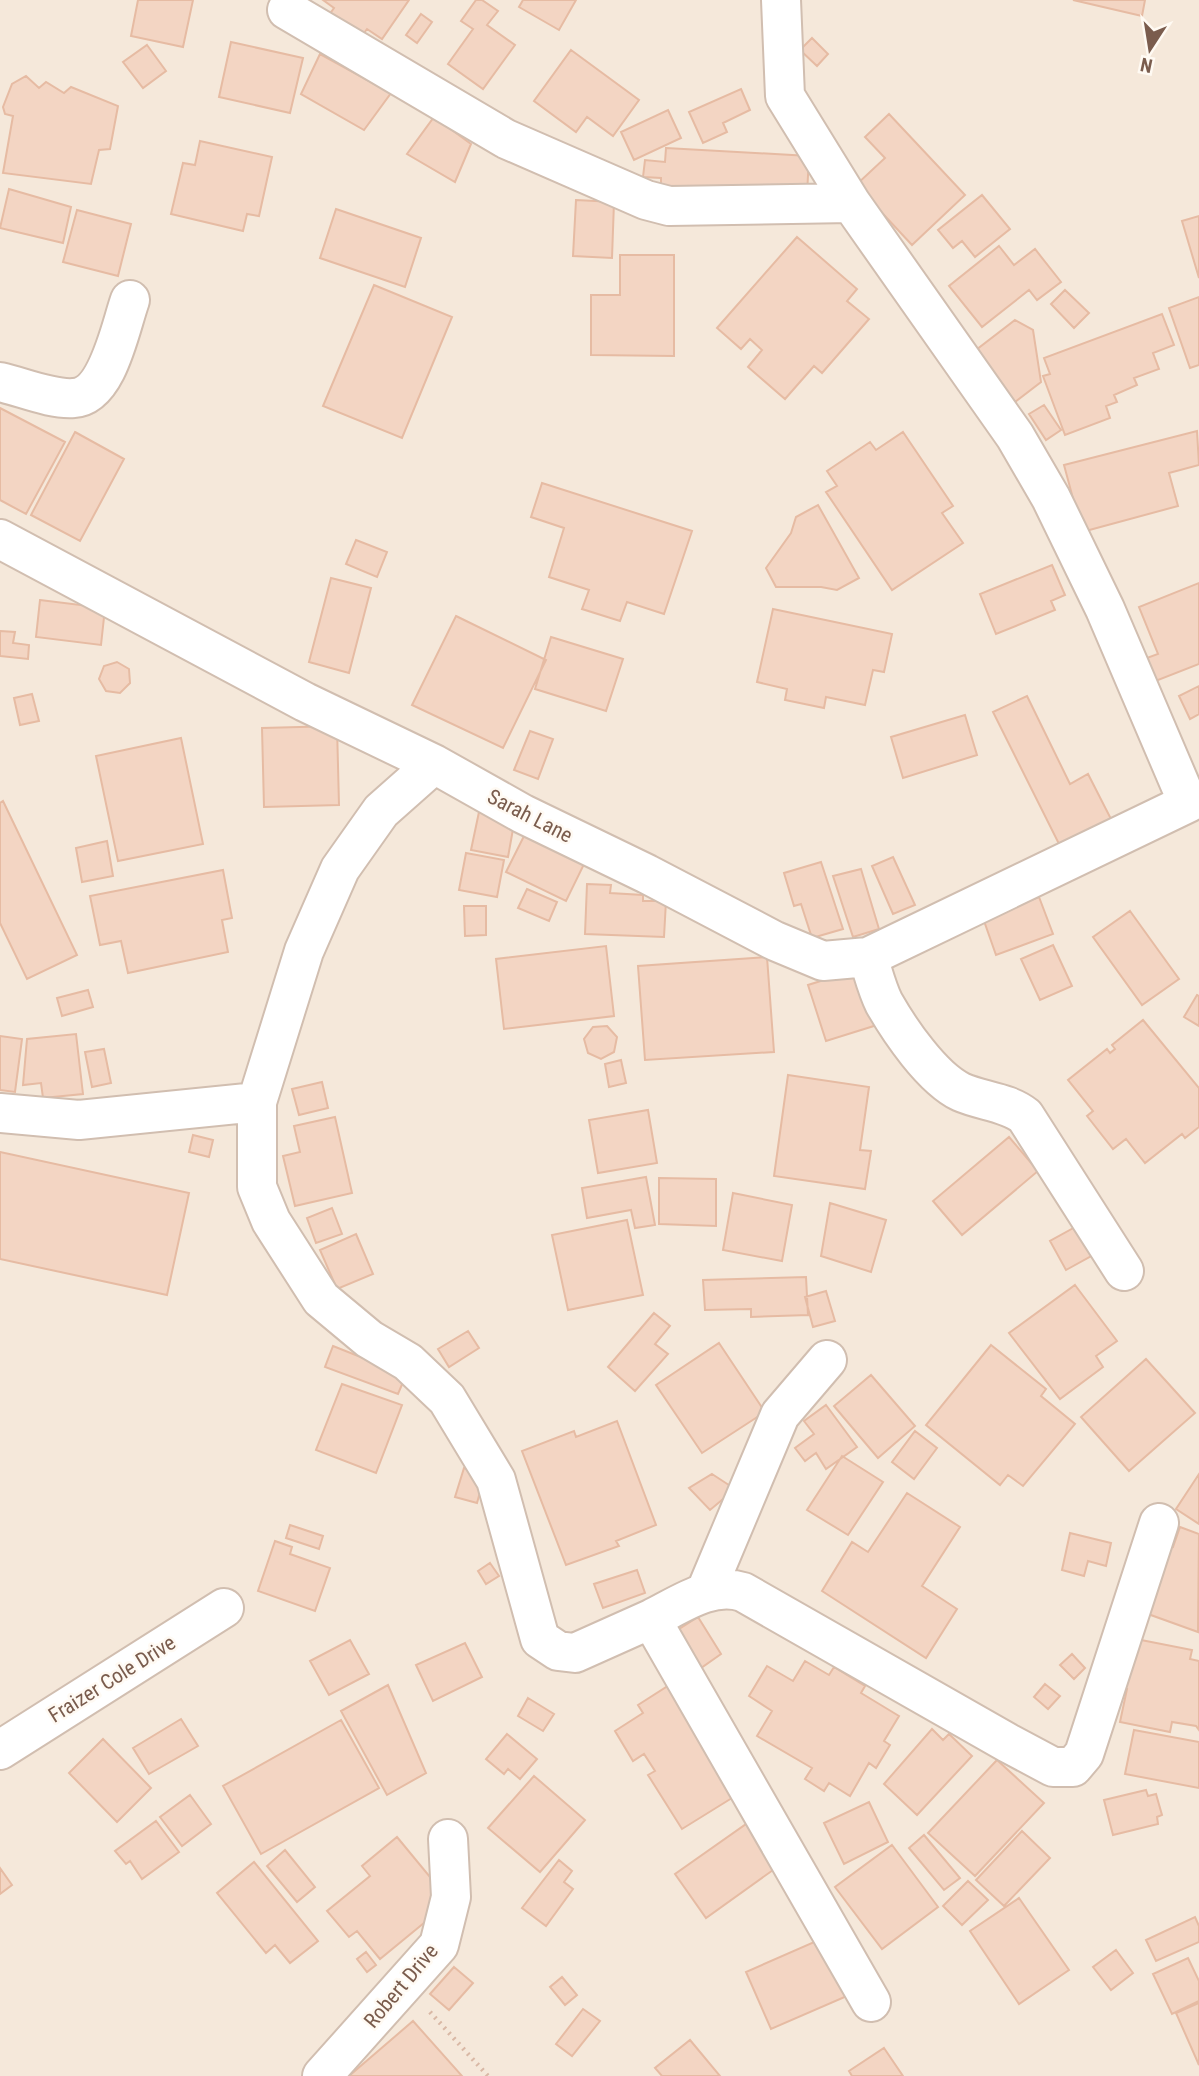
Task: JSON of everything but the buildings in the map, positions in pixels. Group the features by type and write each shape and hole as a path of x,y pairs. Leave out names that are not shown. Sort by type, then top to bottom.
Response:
{"street":[{"path":"781,0 779,13 785,96 851,203 1015,436 1051,498 1105,609 1193,814"},
{"path":"286,10 506,139 646,200 669,206 851,203"},
{"path":"0,382 71,399 87,396 100,385 130,300"},
{"name":"Sarah Lane","path":"0,539 305,702 434,764 523,814 647,874 775,941 823,961 868,957 1072,860 1193,814"},
{"path":"434,764 381,811 340,869 304,951 257,1102 257,1187 271,1222 321,1299 369,1339 408,1362 447,1399 496,1480 540,1639 558,1651 575,1653 706,1591 728,1588 743,1592 1008,1743 1054,1766 1073,1767 1084,1754 1159,1523"},
{"path":"868,957 883,1001 935,1072 952,1088 1018,1110 1025,1116 1124,1271"},
{"path":"0,1112 79,1120 257,1102"},
{"path":"706,1591 780,1415 827,1360"},
{"name":"Fraizer Cole Drive","path":"0,1750 224,1608"},
{"path":"651,1619 871,2002"},
{"name":"Robert Drive","path":"322,2076 439,1945 452,1897 448,1839"}],"path":[{"path":"406,1984 488,2076"}],"shaded area":[{"path":"0,0 1199,0 1199,2076 0,2076"}]}
